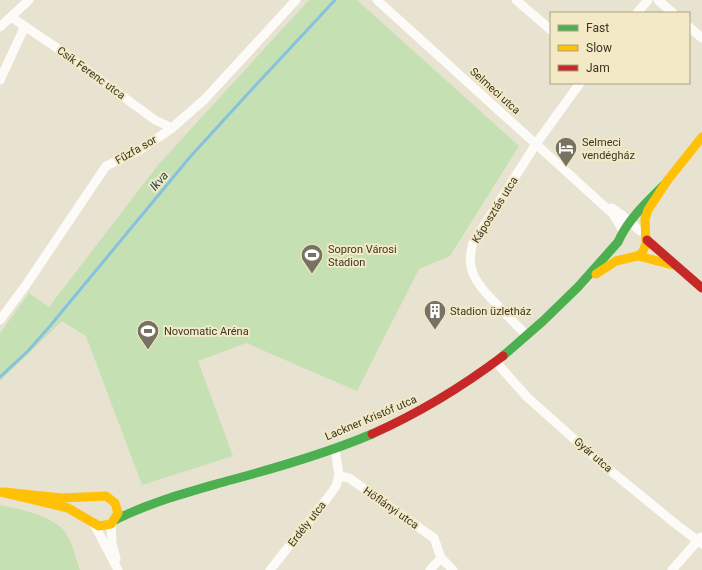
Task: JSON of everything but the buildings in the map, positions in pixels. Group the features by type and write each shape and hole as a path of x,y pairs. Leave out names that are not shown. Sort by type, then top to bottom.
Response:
{"street":[{"path":"0,27 29,0"},
{"name":"Fűzfa sor","path":"0,320 26,285 106,166 140,150 172,128 204,99 296,0"},
{"name":"Selmeci utca","path":"376,0 597,199 613,214 623,231"},
{"path":"516,0 550,29"},
{"path":"638,12 648,0"},
{"path":"658,0 672,12"},
{"name":"Csík Ferenc utca","path":"11,17 60,50 155,120 172,128"},
{"path":"0,80 25,26"},
{"path":"690,28 702,38"},
{"name":"Káposztás utca","path":"526,335 481,289 471,269 470,256 473,243 536,144 579,84"},
{"name":"Lackner Kristóf utca","path":"2,492 68,508 99,526 113,522 133,511 162,500 335,448 392,425 424,409 443,398 495,361 526,335 578,287 618,242 623,231 664,185 702,137"},
{"name":"Lackner Kristóf utca","path":"645,236 643,225 645,215 664,185"},
{"name":"Selmeci utca","path":"597,199 631,222 702,288"},
{"path":"618,242 619,249 633,256 644,250 645,236 632,229 623,231"},
{"name":"Selmeci utca","path":"633,256 661,261 677,266"},
{"name":"Lackner Kristóf utca","path":"578,287 609,264 633,256"},
{"name":"Gyár utca","path":"495,361 536,406 594,457 665,516 701,540"},
{"path":"335,448 339,476"},
{"name":"Höflányi utca","path":"339,476 349,478 434,538 441,558 453,570"},
{"name":"Erdély utca","path":"270,570 329,496 336,486 339,476"},
{"name":"Lackner Kristóf utca","path":"2,492 69,499 100,495 122,503 138,504 162,500"},
{"path":"93,497 87,503 87,515 119,570"},
{"path":"119,570 112,544 113,522 122,503"},
{"path":"672,570 701,540"},
{"path":"430,570 441,558"}],"green space":[{"path":"309,0 357,0 519,146 450,256 419,269 357,391 246,343 198,361 233,456 142,485 86,336 62,321 0,381 0,333 29,293 49,307 158,165"},
{"path":"0,505 37,514 62,528 71,543 80,570 0,570"}],"waterway":[{"name":"Ikva","path":"0,377 28,351 50,326 190,157 335,0"}],"traffic: fast":[{"path":"503,356 543,321 578,287 618,242 638,211 664,185"},
{"path":"115,520 170,498 300,460 372,434"}],"traffic: slow":[{"path":"596,274 616,261 637,256 642,253 646,244 645,219 648,210 667,181 702,137"},
{"path":"638,256 673,265"},
{"path":"0,492 68,508 99,526 111,524 118,513 115,503 106,496 62,498 4,492"}],"traffic: jam":[{"path":"647,240 702,288"},
{"path":"372,434 440,399 503,356"}],"place":[{"name":"Selmeci vendégház","path":"566,168"},
{"name":"Sopron Városi Stadion","path":"312,274"},
{"name":"Stadion üzletház","path":"435,330"},
{"name":"Novomatic Aréna","path":"148,350"}]}
